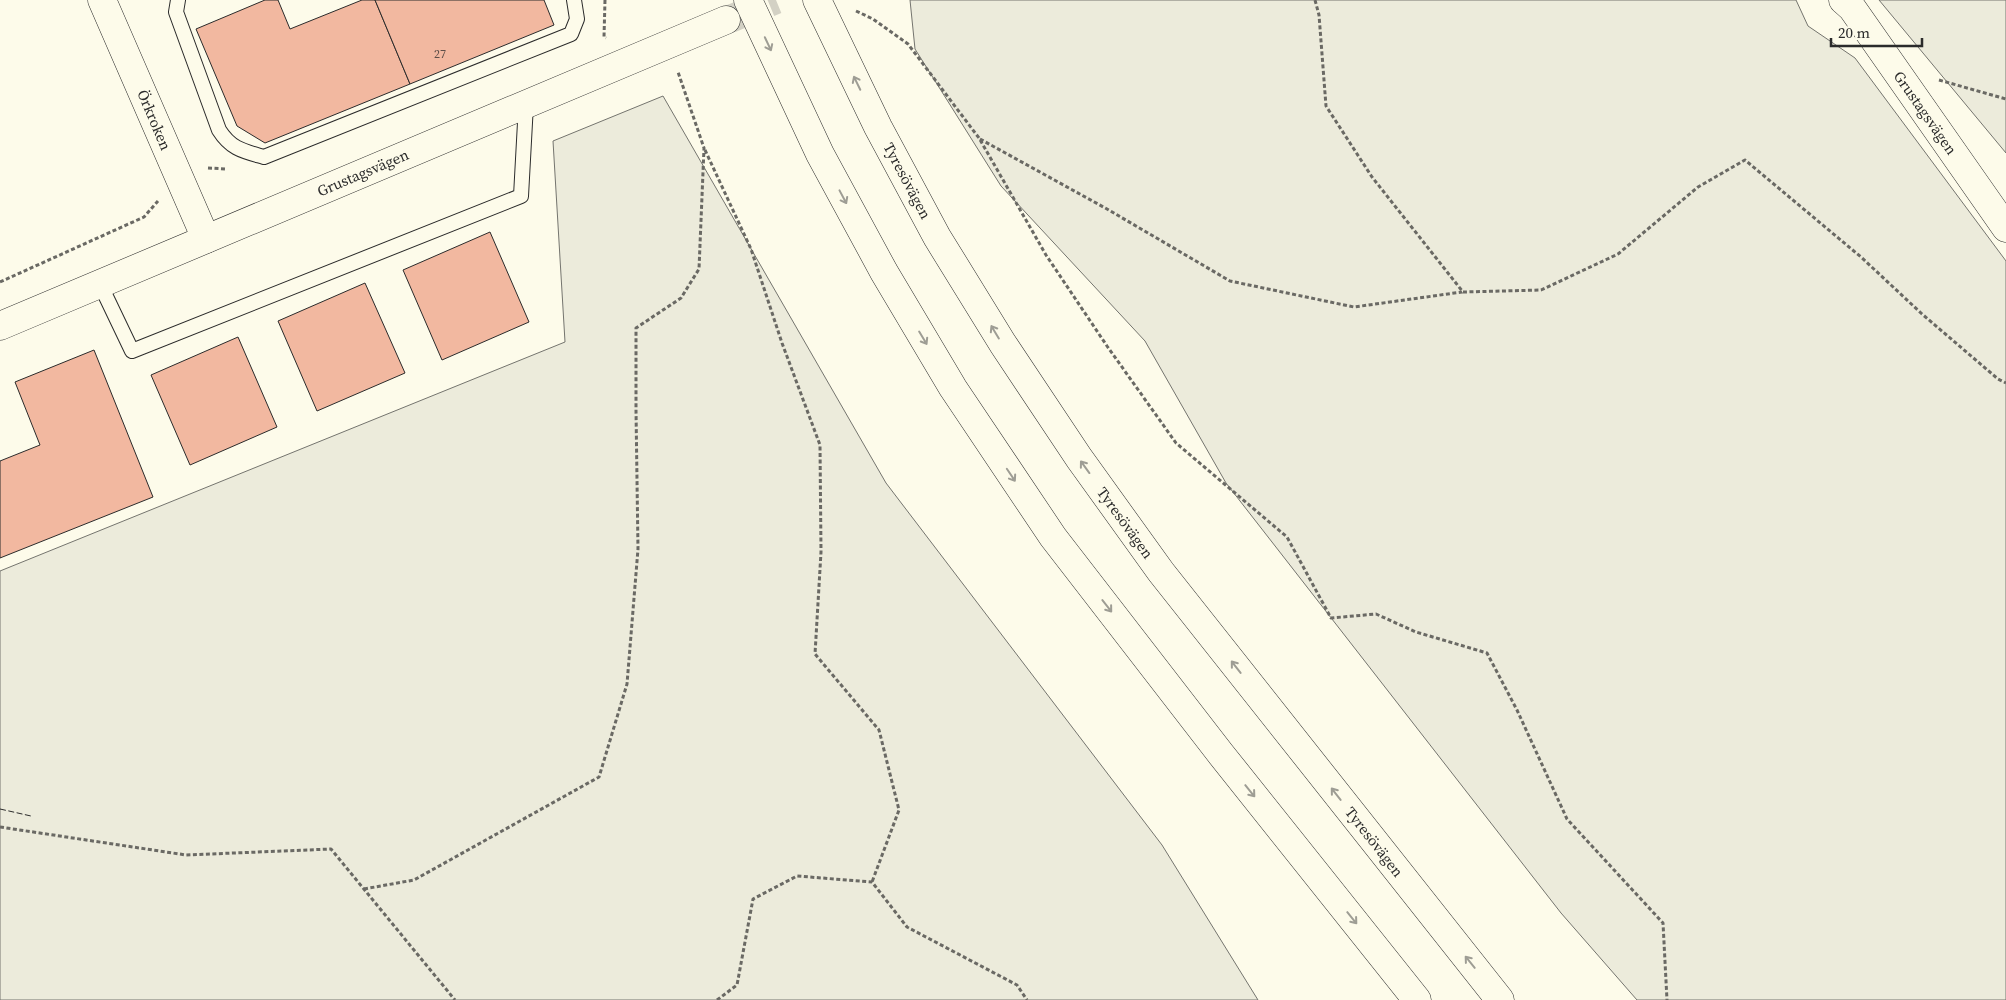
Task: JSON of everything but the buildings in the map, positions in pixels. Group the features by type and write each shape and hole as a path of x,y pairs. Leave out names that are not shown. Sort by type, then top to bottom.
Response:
{"main road":[{"name":"Örkroken","path":"102,0 206,239"},
{"path":"748,0 820,154 884,272 953,388 1053,537 1220,753 1417,1000"},
{"name":"Tyresövägen","path":"817,0 878,127 937,237 1003,344 1078,458 1160,572 1500,1000"},
{"name":"Grustagsvägen","path":"1843,0 1857,16 2006,228"},
{"name":"Grustagsvägen","path":"0,326 726,20"},
{"path":"1372,943 1400,1000"}],"lane":[{"path":"178,0 176,12 219,130 227,142 239,149 264,157 570,34 577,20 574,0"},
{"path":"100,284 132,351 521,196 526,104"}],"path":[{"path":"1315,0 1319,15 1326,106 1372,177 1463,292"},
{"path":"855,11 873,19 908,44 979,138 1046,255 1107,346 1176,443 1287,537 1331,618 1376,614 1416,632 1487,653 1517,710 1567,818 1663,923 1667,1000"},
{"path":"668,44 704,148 751,249 782,343 820,445 821,552 815,654 880,730 899,810 872,882"},
{"path":"1938,79 2006,99"},
{"path":"979,138 1107,209 1230,281 1354,307 1463,292 1541,290 1618,254 1698,187 1745,160 1862,257 1922,314 1998,379 2006,383"},
{"path":"364,889 414,880 599,777 626,684 638,549 636,328 681,298 699,269 704,148"},
{"path":"0,827 186,855 331,848 456,1000"},
{"path":"717,1000 737,985 753,899 797,876 872,882 907,927 1017,985 1027,1000"}],"shaded area":[{"path":"910,0 1796,0 1808,26 1855,58 2006,261 2006,1000 1637,1000 1561,913 1226,483 1145,341 1001,186 915,49"},
{"path":"1879,0 2006,0 2006,153"},
{"path":"663,96 886,483 1162,845 1258,1000 0,1000 0,571 565,342 553,141"}],"tunnel":[{"path":"730,19 776,0"}],"fence":[{"path":"0,809 31,816"}]}
